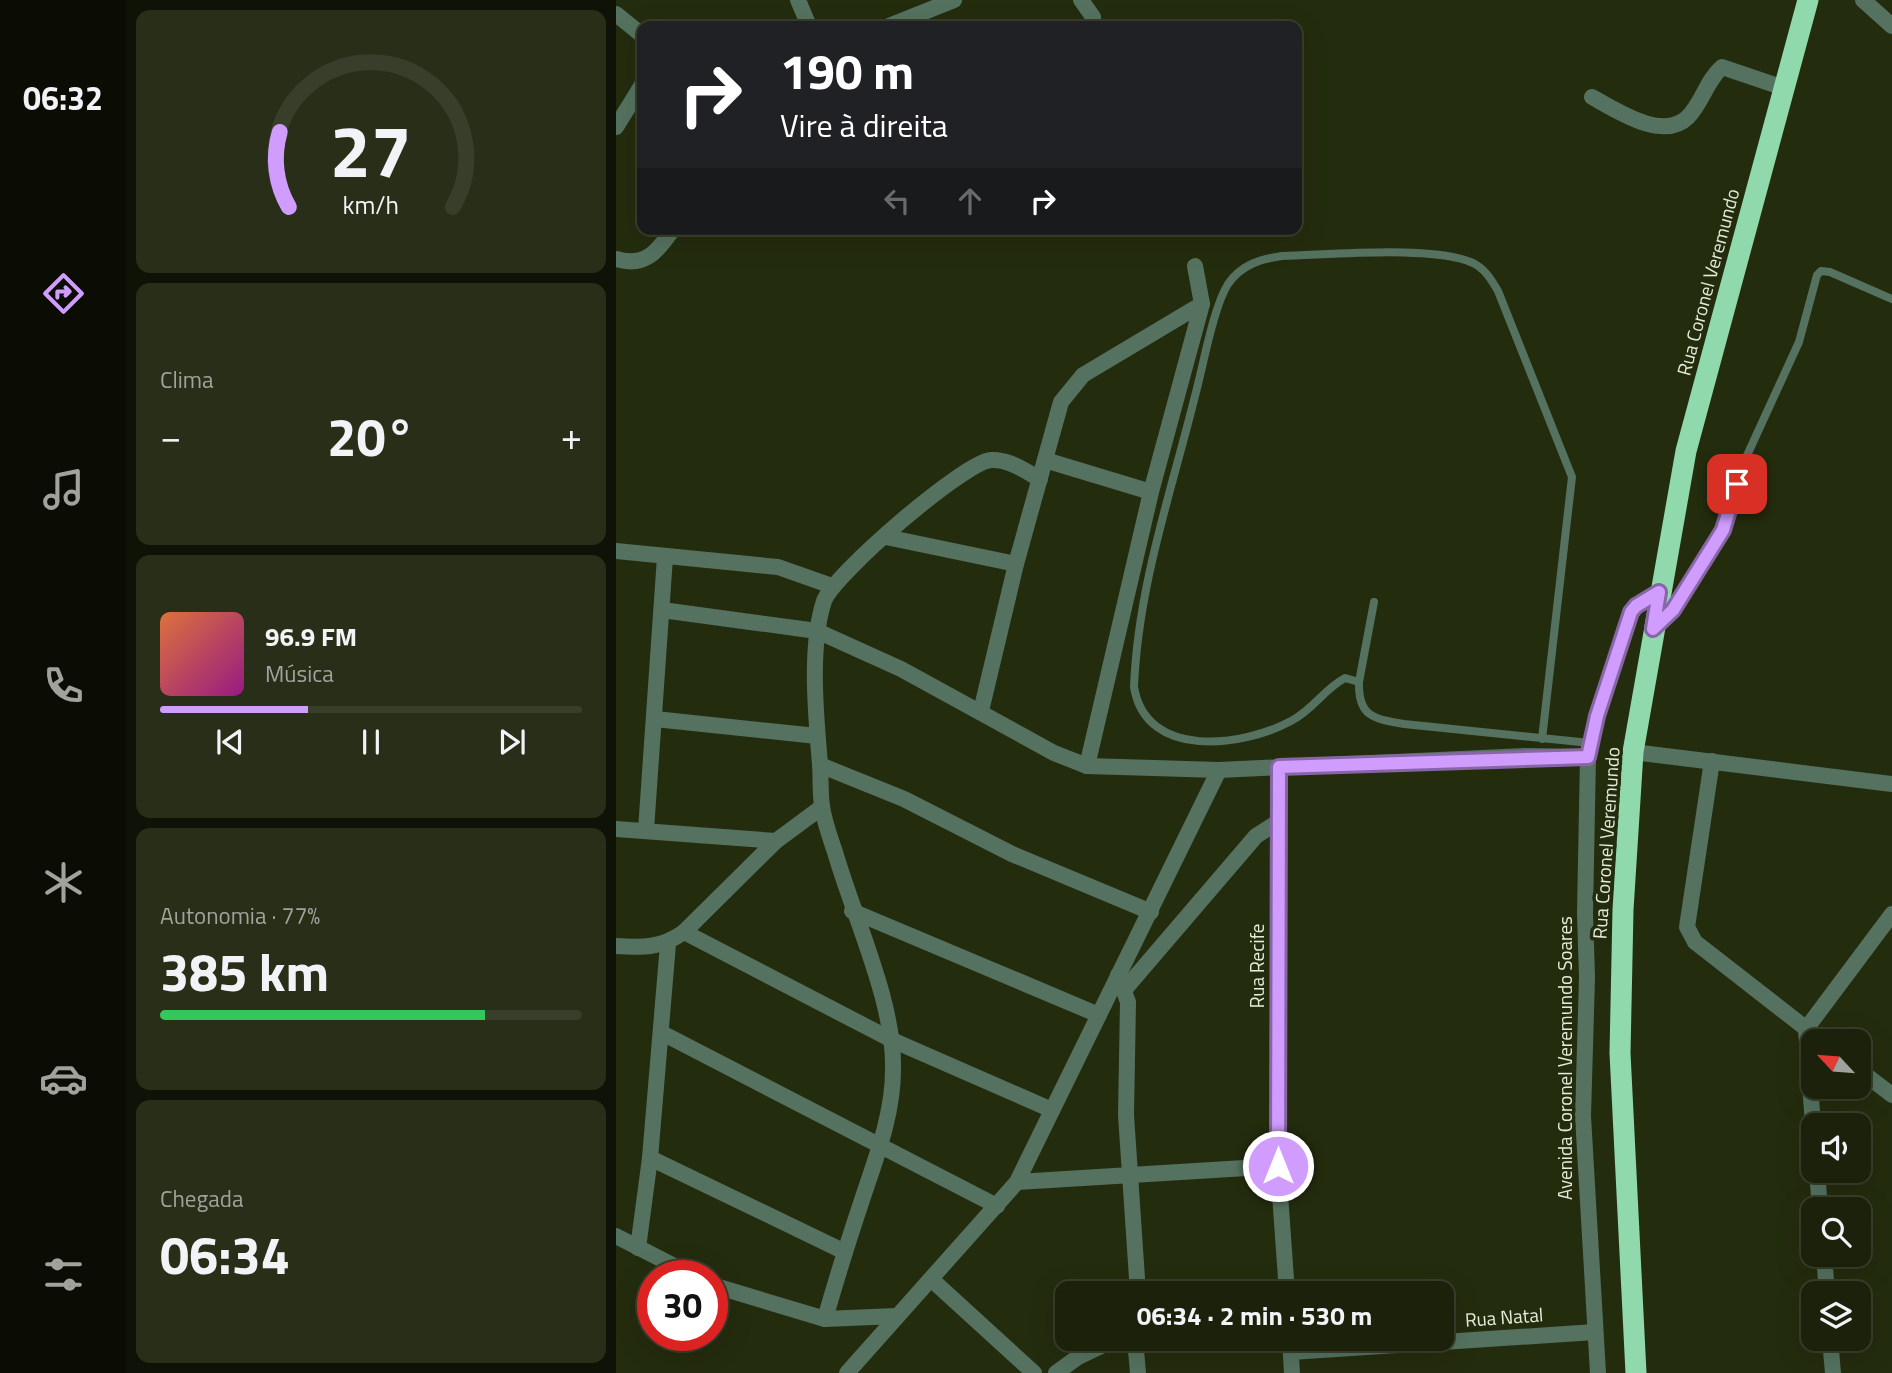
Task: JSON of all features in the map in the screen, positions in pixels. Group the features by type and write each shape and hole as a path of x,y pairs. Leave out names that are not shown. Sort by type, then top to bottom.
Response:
{"highway":[{"name":"Rua Coronel Veremundo","path":"1636,1373 1620,1054 1623,910 1633,752 1659,592 1686,451 1808,0"}],"street":[{"path":"798,0 807,21"},
{"path":"901,21 954,0"},
{"path":"1081,0 1093,21"},
{"path":"1863,0 1892,26"},
{"path":"616,14 637,31"},
{"path":"1592,97 1643,124 1675,125 1688,117 1722,66 1784,88"},
{"path":"616,127 637,93"},
{"path":"616,259 628,263 647,259 654,255 669,235"},
{"path":"1087,766 1151,492 1202,304 1195,266"},
{"path":"981,711 1016,564 1060,402 1083,375 1202,304"},
{"path":"825,1319 880,1145 891,1100 892,1040 877,981 852,911 822,807 817,736 817,631 825,598 832,586 886,537 956,477 980,463 992,460 1013,464 1040,479"},
{"path":"1045,460 1151,492"},
{"path":"886,537 1016,564"},
{"path":"616,551 778,567 832,586"},
{"path":"646,830 656,719 665,556"},
{"name":"Avenida Coronel Veremundo Soares","path":"1598,1373 1583,1116 1589,750 1631,612 1659,592"},
{"path":"662,610 817,631 901,668 1054,753 1087,766 1219,770 1589,750"},
{"path":"656,719 817,736"},
{"path":"1633,752 1892,784"},
{"path":"1713,761 1687,928 1695,942 1806,1029 1892,914"},
{"path":"820,765 904,799 1012,853 1151,912"},
{"name":"Rua Recife","path":"1279,767 1278,1166 1286,1281"},
{"path":"1137,1281 1126,1115 1129,1027 1121,982 1151,912 1219,770"},
{"path":"616,946 650,948 668,944 684,932 776,841 822,807"},
{"path":"847,1373 1017,1182 1099,1015 1121,982 1256,836 1278,822"},
{"path":"616,829 776,841"},
{"path":"852,911 1099,1015"},
{"path":"684,932 892,1040 1052,1110"},
{"path":"638,1248 650,1158 668,944"},
{"path":"662,1033 998,1206"},
{"path":"1871,1079 1892,1095"},
{"path":"650,1158 845,1252"},
{"path":"1017,1182 1278,1166"},
{"path":"616,1237 662,1260"},
{"path":"931,1279 1034,1373"},
{"path":"728,1290 825,1319 895,1316"},
{"name":"Rua Natal","path":"1454,1338 1595,1332"},
{"path":"1056,1373 1091,1351"},
{"path":"1136,1351 1138,1373"},
{"path":"1291,1351 1292,1373"},
{"path":"1831,1351 1833,1373"}],"lane":[{"path":"1359,682 1345,678 1337,682 1312,709 1289,723 1239,742 1208,742 1164,732 1151,723 1142,710 1134,687 1143,595 1212,330 1227,286 1240,270 1261,259 1282,256 1452,256 1474,264 1488,274 1498,291 1571,471 1542,739"},
{"path":"1653,629 1673,610 1723,530 1744,462 1799,342 1817,275 1821,271 1830,272 1892,299"},
{"path":"1374,602 1359,682 1361,706 1370,715 1383,720 1542,739 1589,750"}],"route":[{"path":"1278,1166 1279,767 1525,756 1588,757 1597,716 1631,612 1659,592 1653,629 1673,610 1723,530 1737,484"}]}
